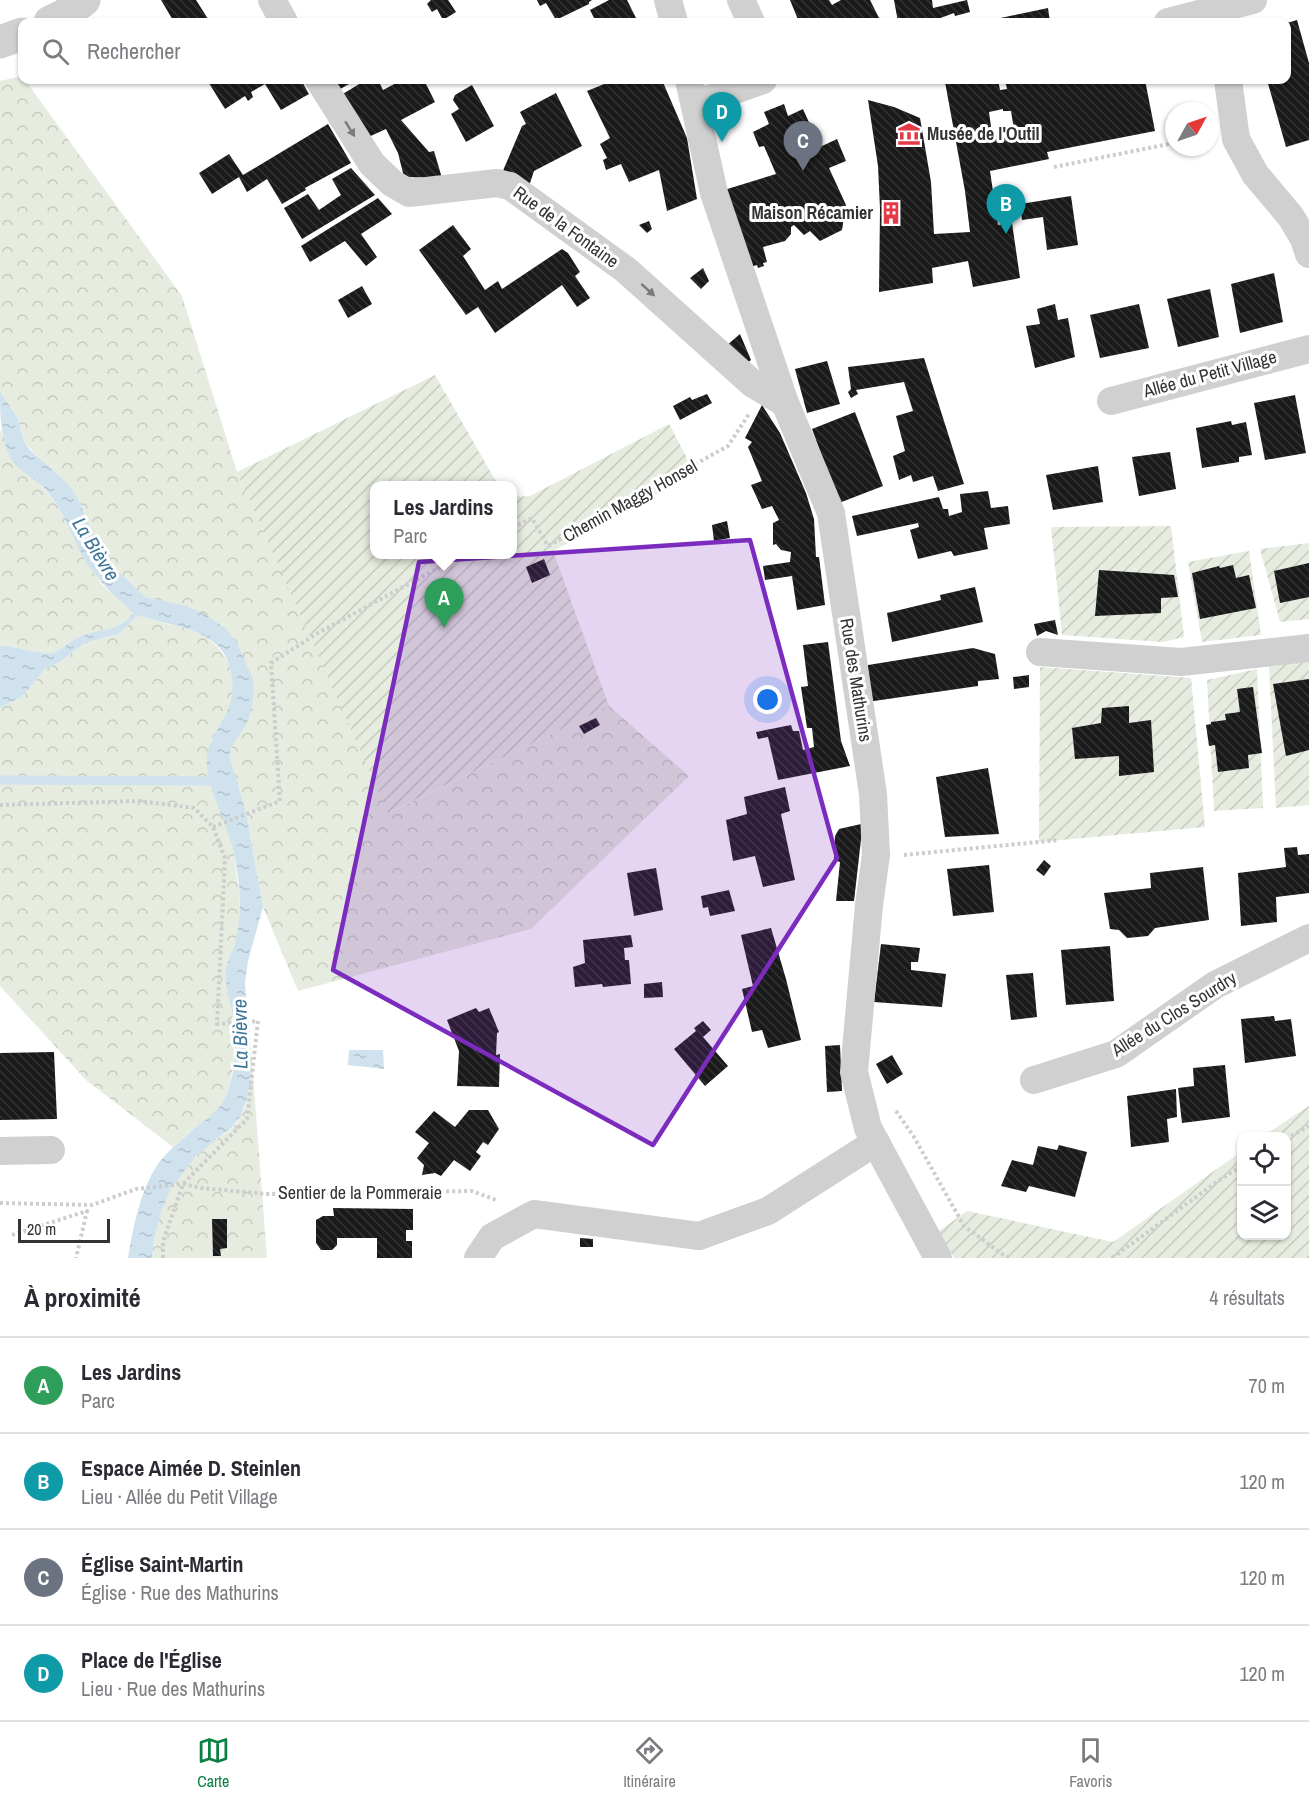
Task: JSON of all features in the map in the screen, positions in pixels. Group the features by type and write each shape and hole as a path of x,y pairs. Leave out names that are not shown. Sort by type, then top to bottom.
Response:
{"street":[{"path":"59,18 84,0"},
{"path":"272,0 282,18"},
{"path":"669,0 673,18"},
{"path":"741,0 749,18"},
{"path":"1203,18 1220,16 1253,0"},
{"path":"0,42 18,35"},
{"name":"Rue de la Fontaine","path":"322,84 372,164 392,183 409,193 497,183 510,186 626,270 753,384 785,403"},
{"path":"692,92 740,84"},
{"path":"1229,84 1236,139 1255,174 1291,217 1304,239 1309,254"},
{"name":"Rue des Mathurins","path":"692,92 714,193 785,403 831,513 873,794 876,855 869,905 854,1072 868,1128 938,1258"},
{"name":"Allée du Petit Village","path":"1111,400 1309,349"},
{"path":"1040,651 1181,662 1309,648"},
{"name":"Allée du Clos Sourdry","path":"1035,1080 1116,1054 1215,985 1309,938"},
{"path":"478,1258 492,1237 534,1214 699,1236 768,1212 876,1142"},
{"path":"0,1151 51,1150"}],"path":[{"path":"1054,167 1165,145"},
{"name":"Chemin Maggy Honsel","path":"517,526 532,518 548,546 729,446"},
{"path":"213,827 280,801 272,663 318,633 457,559"},
{"path":"0,805 140,801 194,808 213,827 225,858 217,1024 258,1021 247,1119 183,1184 163,1242 164,1258"},
{"path":"876,855 886,856 1059,840"},
{"path":"895,1110 914,1137 964,1226 1011,1258"},
{"path":"1291,1137 1309,1126"},
{"path":"908,1141 914,1137"},
{"path":"1112,1258 1237,1170"},
{"name":"Sentier de la Pommeraie","path":"92,1205 136,1189 183,1184 267,1194 472,1191 534,1214"},
{"path":"0,1203 92,1205"},
{"path":"76,1258 87,1211 92,1205"},
{"path":"12,1235 87,1211"}],"highlighted area":[{"path":"750,540 837,858 653,1145 333,970 419,562"}],"green space":[{"path":"18,77 18,84 28,84 182,296 237,472 389,813 609,706 689,776 531,929 298,991 263,907 246,812 230,757 232,746 245,727 236,641 165,602 145,597 137,591 102,553 79,501 24,442 18,419 0,391 0,81"},
{"path":"435,375 496,481 370,481 370,559 517,559 517,497 530,496 669,424 695,473 553,551 609,706 388,813 237,472"},
{"path":"0,428 12,461 45,489 58,507 86,561 102,585 133,613 121,625 79,637 51,653 0,646"},
{"path":"1171,526 1184,637 1163,642 1062,635 1051,527"},
{"path":"1309,543 1309,619 1280,622 1260,549"},
{"path":"1249,551 1261,635 1202,642 1188,562"},
{"path":"138,615 193,631 209,640 224,656 234,687 228,713 211,741 234,853 239,894 240,918 236,940 229,959 234,1056 231,1081 225,1099 215,1114 173,1147 86,1080 0,986 0,708 23,696 45,669 58,663 87,642 119,634"},
{"path":"1309,661 1309,805 1276,808 1269,666"},
{"path":"1040,667 1191,678 1205,827 1039,842"},
{"path":"1257,669 1263,808 1214,811 1207,680"},
{"path":"247,997 267,1258 152,1258 161,1212 174,1185 192,1160 234,1126 246,1104 250,1074"},
{"path":"1309,1106 1309,1258 954,1258 939,1231 967,1211 1113,1242 1237,1155 1237,1240 1291,1240 1291,1132 1269,1132"}],"water":[{"path":"0,391 18,419 24,442 68,484 79,501 102,553 145,597 186,606 206,615 225,628 236,641 253,679 254,693 250,715 232,746 230,757 246,812 263,907 248,961 245,982 250,1076 248,1095 241,1116 232,1127 196,1156 172,1187 161,1212 152,1258 128,1258 135,1220 148,1182 167,1153 222,1104 234,1067 234,1034 226,973 238,928 239,885 231,842 212,789 207,767 210,744 231,701 233,688 231,673 223,652 206,637 138,615 119,634 87,642 58,663 45,669 23,696 0,708 0,646 51,653 86,634 115,627 133,613 108,589 86,562 57,506 45,489 11,459 3,434"},
{"path":"349,1050 383,1050 384,1069 348,1065"}],"building":[{"path":"161,0 196,0 207,18 172,18"},
{"path":"431,0 448,0 456,12 442,18 437,9 432,12 427,4"},
{"path":"537,0 592,0 589,4 560,18 555,18 546,3 540,6"},
{"path":"609,0 627,0 636,18 594,18 590,10"},
{"path":"790,0 829,0 832,5 841,0 870,0 879,18 797,18"},
{"path":"894,0 932,0 933,8 967,0 970,12 955,16 954,13 940,18 897,18"},
{"path":"1048,8 1049,18 1001,18"},
{"path":"1297,20 1309,63 1309,140 1286,147 1268,84 1291,84 1291,22"},
{"path":"209,84 265,84 251,92 253,97 248,101 245,96 225,109"},
{"path":"265,84 303,84 309,94 281,110"},
{"path":"330,84 349,84 335,92"},
{"path":"359,84 380,84 383,90 394,84 426,84 435,102 401,120 429,152 434,151 442,178 404,177 398,153 386,129 364,139 341,95"},
{"path":"604,84 664,84 687,138 697,199 667,211 659,170 629,182 621,164 606,170 603,160 607,158 600,144 610,138 587,91"},
{"path":"945,84 999,84 1000,90 1007,89 1006,84 1146,84 1155,131 1047,152 1049,159 990,171 998,225 1012,223 1020,278 973,287 968,261 932,268 933,283 879,292 878,166 868,100 894,107 920,118 931,182 934,234 970,232","holes":["1003,109 1003,111 1011,111 1014,130 992,134 989,112"]},
{"path":"472,85 494,126 466,142 451,114 459,109 453,100 455,95"},
{"path":"556,93 582,146 534,171 529,186 502,173 522,126 526,124 520,112"},
{"path":"784,104 788,116 803,109 820,147 837,139 846,161 829,168 846,205 842,230 820,241 810,231 804,235 794,225 785,241 763,247 767,262 763,263 764,266 758,268 757,265 747,268 724,190 776,174 764,146 759,147 753,132 769,124 764,112"},
{"path":"328,124 351,163 305,188 306,190 282,204 267,179 247,192 239,177 212,194 199,173 229,154 243,175"},
{"path":"351,168 375,195 302,239 284,208 308,194 319,210 341,195 332,179"},
{"path":"1071,196 1078,245 1047,250 1043,217 1022,220 1020,204"},
{"path":"378,198 392,214 361,234 377,257 366,266 345,241 310,262 301,246"},
{"path":"649,221 652,229 647,233 639,225"},
{"path":"453,225 471,249 463,256 485,290 498,281 502,289 562,249 568,253 580,272 575,276 590,298 577,307 562,285 495,333 478,307 466,315 419,250"},
{"path":"703,268 709,281 701,289 690,278"},
{"path":"1274,273 1283,322 1240,333 1231,284"},
{"path":"362,286 372,304 348,318 338,300"},
{"path":"1210,289 1219,337 1178,347 1167,299"},
{"path":"1055,304 1058,320 1068,318 1075,357 1035,368 1026,326 1040,324 1037,309"},
{"path":"1139,304 1149,348 1100,358 1090,315"},
{"path":"740,334 751,360 746,364 726,346"},
{"path":"924,358 964,484 938,491 933,476 913,482 911,475 899,480 893,456 905,451 896,416 913,411 904,382 856,390 858,394 851,398 848,392 851,389 848,367"},
{"path":"827,361 840,404 807,413 795,369"},
{"path":"707,394 712,403 680,420 673,406 690,397 692,400"},
{"path":"1295,395 1306,453 1265,460 1254,403"},
{"path":"762,405 780,433 806,493 814,519 816,557 819,557 825,605 797,610 792,576 765,580 763,566 790,562 791,552 781,550 776,544 773,545 773,523 779,520 772,506 762,509 751,485 762,481 748,447 752,442 745,438"},
{"path":"855,412 883,486 839,503 812,429"},
{"path":"1231,421 1232,425 1246,422 1252,455 1239,457 1239,462 1202,468 1196,428"},
{"path":"1170,452 1176,489 1139,496 1132,457"},
{"path":"1098,466 1103,502 1053,510 1046,475"},
{"path":"988,491 991,508 1008,506 1010,524 984,528 988,549 954,556 951,551 918,559 910,530 919,527 918,523 857,536 852,516 939,497 943,509 948,509 949,516 962,512 960,494"},
{"path":"727,521 730,538 714,541 712,525"},
{"path":"544,559 550,575 532,583 526,567"},
{"path":"1309,563 1309,597 1280,603 1274,571"},
{"path":"1233,565 1236,578 1249,575 1256,608 1200,619 1192,573"},
{"path":"1099,570 1174,575 1178,597 1161,598 1161,613 1095,616"},
{"path":"975,587 983,622 892,642 887,613 941,600 940,595"},
{"path":"1055,620 1058,635 1046,631 1037,636 1034,624"},
{"path":"828,642 841,741 850,766 778,780 768,737 758,739 756,732 791,725 793,731 799,731 803,750 814,747 812,728 807,728 801,687 808,686 803,645"},
{"path":"973,648 995,654 999,679 978,681 978,686 867,702 862,666"},
{"path":"1029,675 1029,687 1014,689 1013,677"},
{"path":"1309,679 1309,750 1286,756 1273,684"},
{"path":"1253,687 1262,753 1248,755 1249,768 1218,772 1215,745 1209,746 1206,725 1226,720 1225,714 1240,712 1237,689"},
{"path":"1129,706 1129,723 1151,720 1154,772 1119,776 1119,756 1075,759 1072,728 1101,723 1102,708"},
{"path":"596,718 600,725 584,734 579,726"},
{"path":"988,768 999,834 945,837 936,777"},
{"path":"785,787 790,811 781,814 795,880 763,887 755,856 733,861 726,820 747,814 744,797"},
{"path":"861,824 854,901 836,901 840,862 834,860 835,836 839,829"},
{"path":"1297,847 1298,855 1309,854 1309,893 1276,897 1277,922 1241,926 1238,873 1286,867 1284,848"},
{"path":"1044,860 1051,866 1044,876 1036,870"},
{"path":"989,865 994,912 953,916 947,869"},
{"path":"1203,867 1209,920 1155,928 1148,936 1127,938 1119,930 1110,929 1104,893 1151,888 1150,873"},
{"path":"656,868 663,910 634,916 627,873"},
{"path":"729,890 735,911 710,916 708,907 703,908 701,896"},
{"path":"771,928 801,1040 768,1048 762,1030 752,1032 742,989 753,986 741,935"},
{"path":"631,935 633,947 624,948 625,960 629,960 631,984 575,987 573,967 585,963 583,940"},
{"path":"881,944 920,948 918,962 911,962 911,970 946,974 942,1007 874,1002"},
{"path":"1110,946 1114,1001 1066,1005 1061,950"},
{"path":"1033,973 1037,1017 1011,1020 1006,975"},
{"path":"662,982 663,997 644,998 644,984"},
{"path":"476,1008 479,1012 489,1008 499,1032 497,1033 496,1055 500,1054 499,1087 457,1086 459,1051 447,1020"},
{"path":"1274,1016 1275,1021 1291,1019 1296,1056 1245,1063 1241,1019"},
{"path":"703,1021 711,1030 703,1037 728,1066 705,1086 674,1049 696,1031 694,1028"},
{"path":"840,1045 842,1091 827,1092 825,1046"},
{"path":"54,1052 57,1119 0,1120 0,1053"},
{"path":"892,1055 903,1074 887,1084 876,1064"},
{"path":"1225,1065 1230,1117 1182,1123 1178,1088 1194,1086 1193,1068"},
{"path":"1176,1089 1177,1117 1167,1119 1169,1142 1131,1147 1127,1096"},
{"path":"469,1110 488,1110 499,1129 488,1145 483,1142 476,1152 481,1156 470,1171 454,1160 441,1176 435,1173 422,1175 424,1165 417,1158 429,1143 415,1132 434,1111 455,1127"},
{"path":"1059,1145 1087,1152 1075,1197 1029,1186 1026,1192 1001,1186 1012,1160 1033,1165 1038,1146 1057,1150"},
{"path":"333,1208 413,1209 413,1230 406,1230 406,1241 412,1241 412,1258 377,1258 377,1238 337,1238 337,1245 332,1250 321,1250 316,1243 316,1220 323,1216 334,1216"},
{"path":"212,1219 227,1219 227,1248 220,1249 221,1256 213,1256"},
{"path":"580,1238 593,1239 593,1247 580,1247"}],"waterway":[{"name":"La Bièvre","path":"0,780 220,781"}],"place":[{"name":"Musée de l'Outil","path":"909,134"},
{"name":"Place de l'Église","path":"722,142"},
{"name":"Église Saint-Martin","path":"803,171"},
{"name":"Maison Récamier","path":"891,213"},
{"name":"Espace Aimée D. Steinlen","path":"1006,234"},
{"name":"Les Jardins","path":"444,628"}]}
